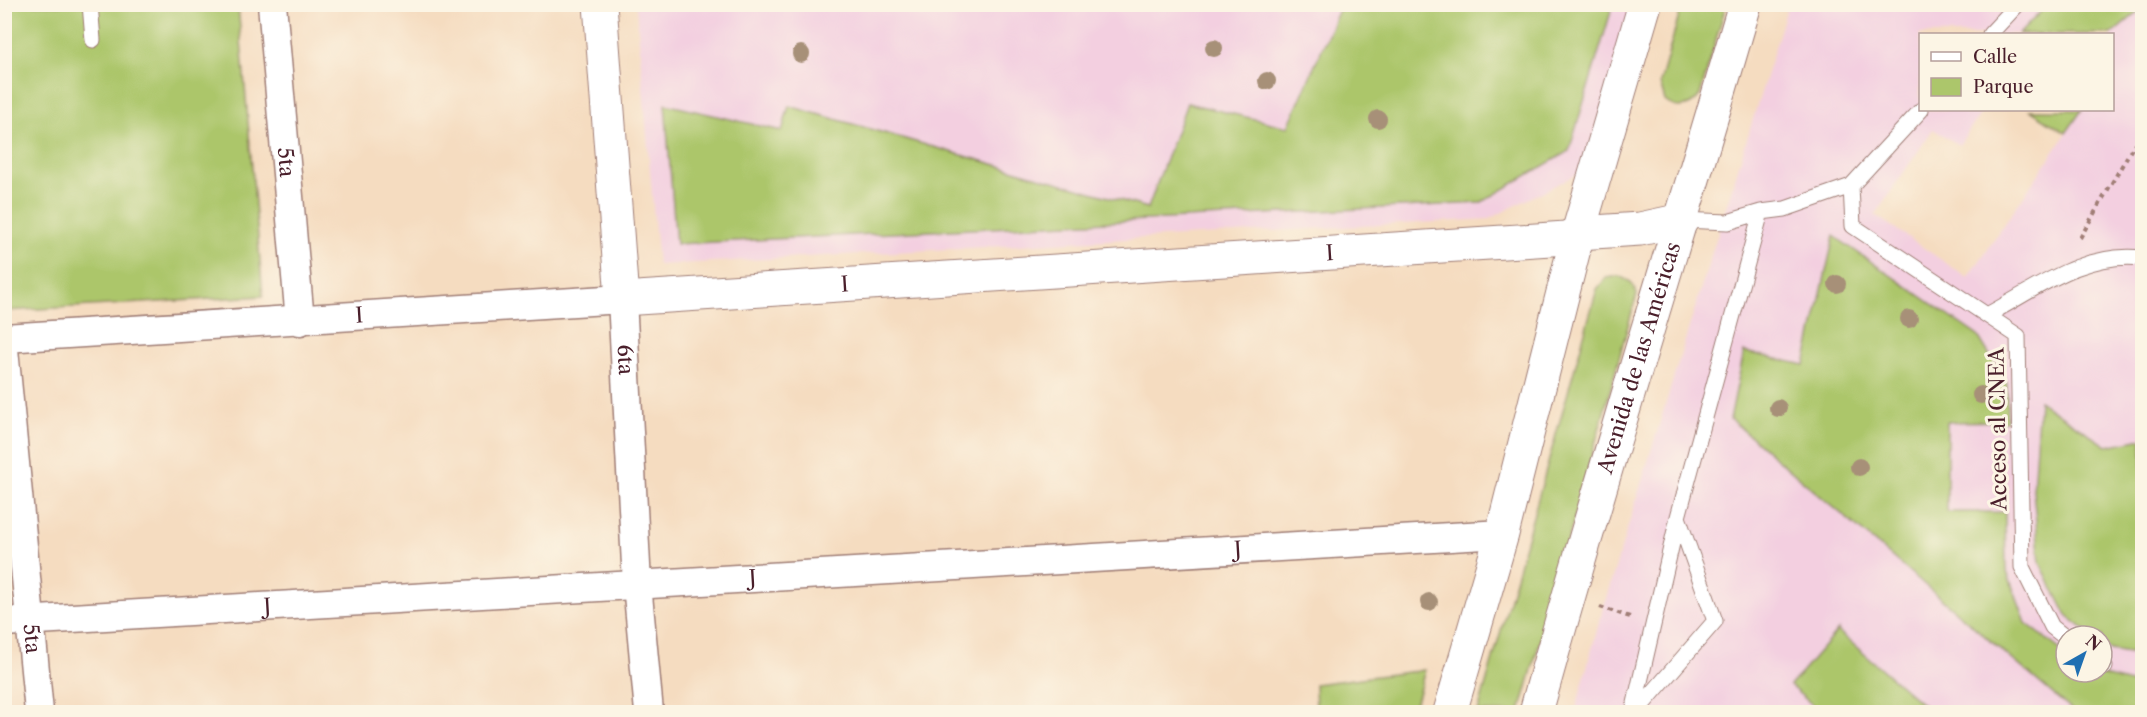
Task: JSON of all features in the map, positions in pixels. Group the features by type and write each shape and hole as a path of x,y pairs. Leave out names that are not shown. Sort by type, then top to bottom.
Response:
{"main road":[{"name":"6ta","path":"600,4 622,299"},
{"path":"1450,712 1502,534 1578,233 1645,4"},
{"name":"Avenida de las Américas","path":"1536,712 1583,540 1682,220 1745,4"},
{"name":"I","path":"622,299 1566,238 1578,233 1640,229 1682,220"}],"street":[{"name":"5ta","path":"272,4 300,321"},
{"name":"I","path":"4,338 622,299"},
{"name":"6ta","path":"622,299 637,584 649,712"},
{"name":"5ta","path":"4,349 18,621 39,712"},
{"name":"J","path":"18,621 1502,534"}],"lane":[{"path":"90,4 93,40"},
{"path":"1991,33 2018,4"},
{"path":"1682,220 1728,222 1761,212 1785,209 1851,186 1920,111"},
{"name":"Acceso al CNEA","path":"1851,186 1853,226 2018,336 2022,567 2054,629"},
{"path":"1635,712 1678,517 1761,212"},
{"path":"1987,315 2061,273 2098,259 2127,256 2142,258"},
{"path":"1635,712 1714,621 1678,517"}],"path":[{"path":"2061,273 2135,143"}],"shaded area":[{"path":"636,5 1636,5 1585,170 1489,219 658,265"},
{"path":"1788,5 2142,5 2142,712 1575,712 1603,608","holes":["1919,33 2114,33 2114,111 2032,111 2066,134 1968,278 1875,215 1933,129 1959,145 1982,111 1919,111"]}],"green space":[{"path":"2048,4 2141,4 2140,10 2113,33 2020,33"},
{"path":"5,5 238,5 263,296 5,311"},
{"path":"1341,5 1613,5 1569,151 1480,203 676,244 665,104 782,131 789,106 1148,208 1187,103 1288,127"},
{"path":"1682,5 1726,5 1700,95 1692,103 1679,107 1665,101 1660,83"},
{"path":"2032,111 2081,111 2066,133"},
{"path":"1834,236 1978,336 2007,383 2007,421 1947,422 1947,512 2005,512 2006,569 2026,623 2054,645 2054,684 2114,684 2114,679 2142,686 2142,704 2135,712 2074,712 1730,419 1744,352 1805,365"},
{"path":"1619,276 1631,282 1637,294 1520,712 1478,712 1597,289 1606,278"},
{"path":"2039,401 2107,446 2142,439 2142,655 2114,651 2114,624 2077,624 2067,616 2040,563 2033,490"},
{"path":"1838,630 1931,712 1821,712 1790,686"},
{"path":"1425,670 1413,712 1316,712 1315,684"}]}
